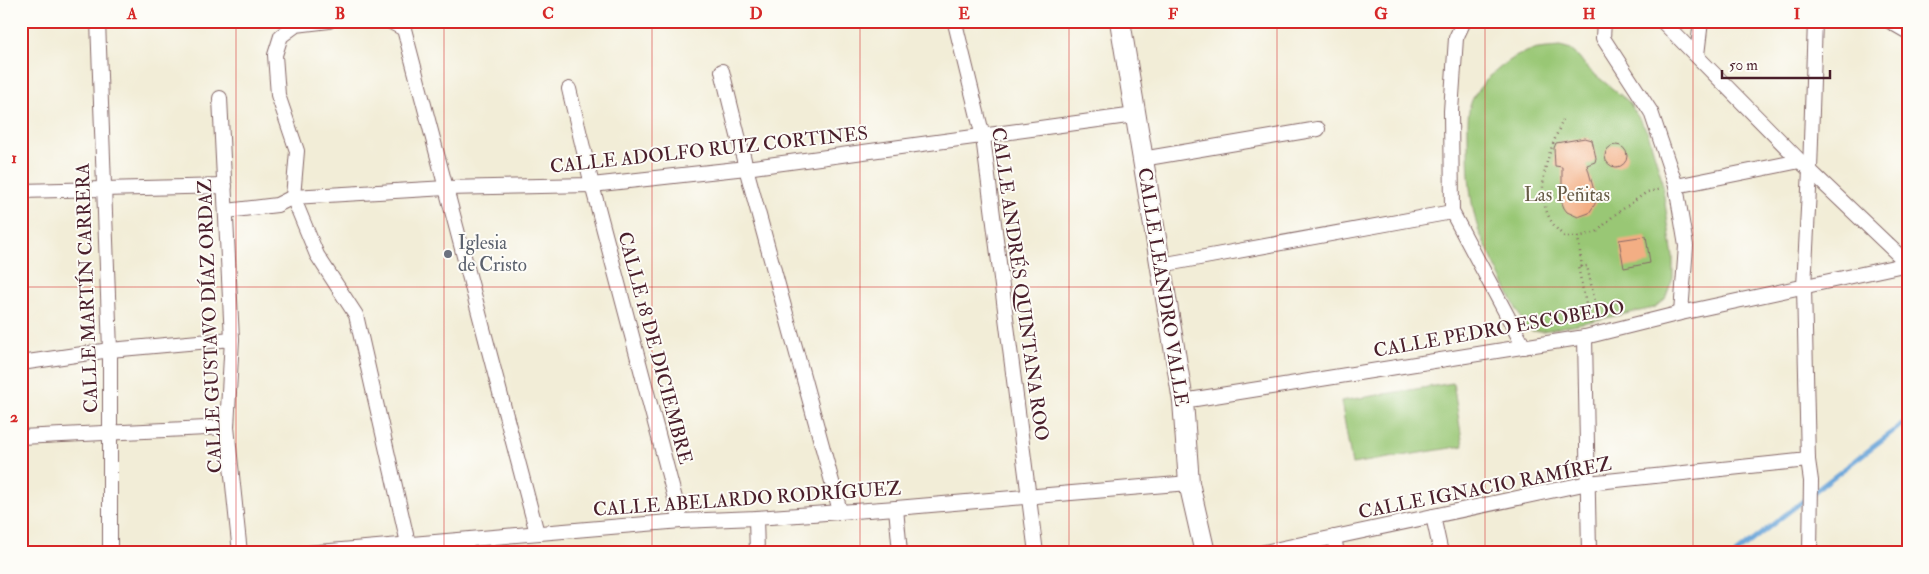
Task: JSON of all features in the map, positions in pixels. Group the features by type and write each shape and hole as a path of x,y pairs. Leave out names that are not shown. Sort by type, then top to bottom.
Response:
{"street":[{"name":"CALLE MARTÍN CARRERA","path":"98,21 102,189 110,350 110,553"},
{"path":"329,21 296,25 281,36 275,55 278,94 297,151 293,197 317,255 356,315 409,548"},
{"path":"389,21 404,29 537,533"},
{"name":"CALLE LEANDRO VALLE","path":"1120,21 1183,400 1189,483 1205,553"},
{"path":"1464,21 1456,38 1455,47 1451,111 1452,212 1524,347"},
{"path":"1591,21 1651,112 1676,186 1686,246 1681,313"},
{"path":"1603,38 1604,21"},
{"path":"1662,21 1805,165 1908,264"},
{"path":"1697,55 1701,21"},
{"path":"1810,553 1811,505 1808,460 1804,287 1805,165 1815,21"},
{"path":"1889,21 1908,32"},
{"name":"CALLE ANDRÉS QUINTANA ROO","path":"955,23 984,137 1036,553"},
{"path":"722,71 746,168 840,511"},
{"name":"CALLE 18 DE DICIEMBRE","path":"569,89 592,185 681,521"},
{"name":"CALLE GUSTAVO DÍAZ ORDAZ","path":"220,98 232,339 227,427 240,553"},
{"name":"CALLE ADOLFO RUIZ CORTINES","path":"227,211 277,205 293,197 446,188 592,185 746,168 1135,115"},
{"path":"1142,159 1318,129"},
{"path":"1676,186 1805,165"},
{"path":"21,191 225,186"},
{"path":"1161,265 1452,212"},
{"name":"CALLE PEDRO ESCOBEDO","path":"1183,400 1585,337 1681,313 1908,264"},
{"path":"1585,337 1589,553"},
{"path":"22,366 110,350 232,339"},
{"path":"21,437 227,427"},
{"name":"CALLE IGNACIO RAMÍREZ","path":"1260,553 1588,483 1808,460"},
{"name":"CALLE ABELARDO RODRÍGUEZ","path":"307,553 409,548 537,533 681,521 756,518 896,508 1189,483"},
{"path":"896,508 900,553"},
{"path":"1433,516 1441,553"},
{"path":"756,518 757,553"},
{"path":"1334,537 1337,553"}],"path":[{"path":"1563,120 1551,147 1543,179 1542,194 1544,206 1556,230 1565,237 1578,237 1597,232 1613,216 1647,192 1676,186"},
{"path":"1578,237 1582,267"},
{"path":"1590,324 1578,267 1587,266 1600,322"}],"green space":[{"name":"Las Peñitas","path":"1560,47 1571,50 1588,69 1628,101 1648,133 1661,176 1673,257 1673,278 1665,299 1654,308 1544,331 1532,331 1525,327 1479,232 1470,186 1468,116 1474,96 1487,80 1504,65 1529,51"},
{"path":"1453,383 1463,446 1352,464 1341,401"}],"building":[{"path":"1585,138 1592,140 1596,158 1595,162 1587,165 1596,198 1595,204 1589,213 1578,217 1567,212 1562,203 1562,167 1555,166 1554,148 1556,143"},
{"path":"1616,145 1624,148 1627,156 1624,164 1616,167 1608,164 1605,156 1608,148"},
{"path":"1646,236 1650,263 1624,268 1619,240"}],"waterway":[{"path":"1814,492 1908,420"},
{"path":"1736,553 1808,497"}],"place":[{"name":"Iglesia de Cristo","path":"448,254"}]}
